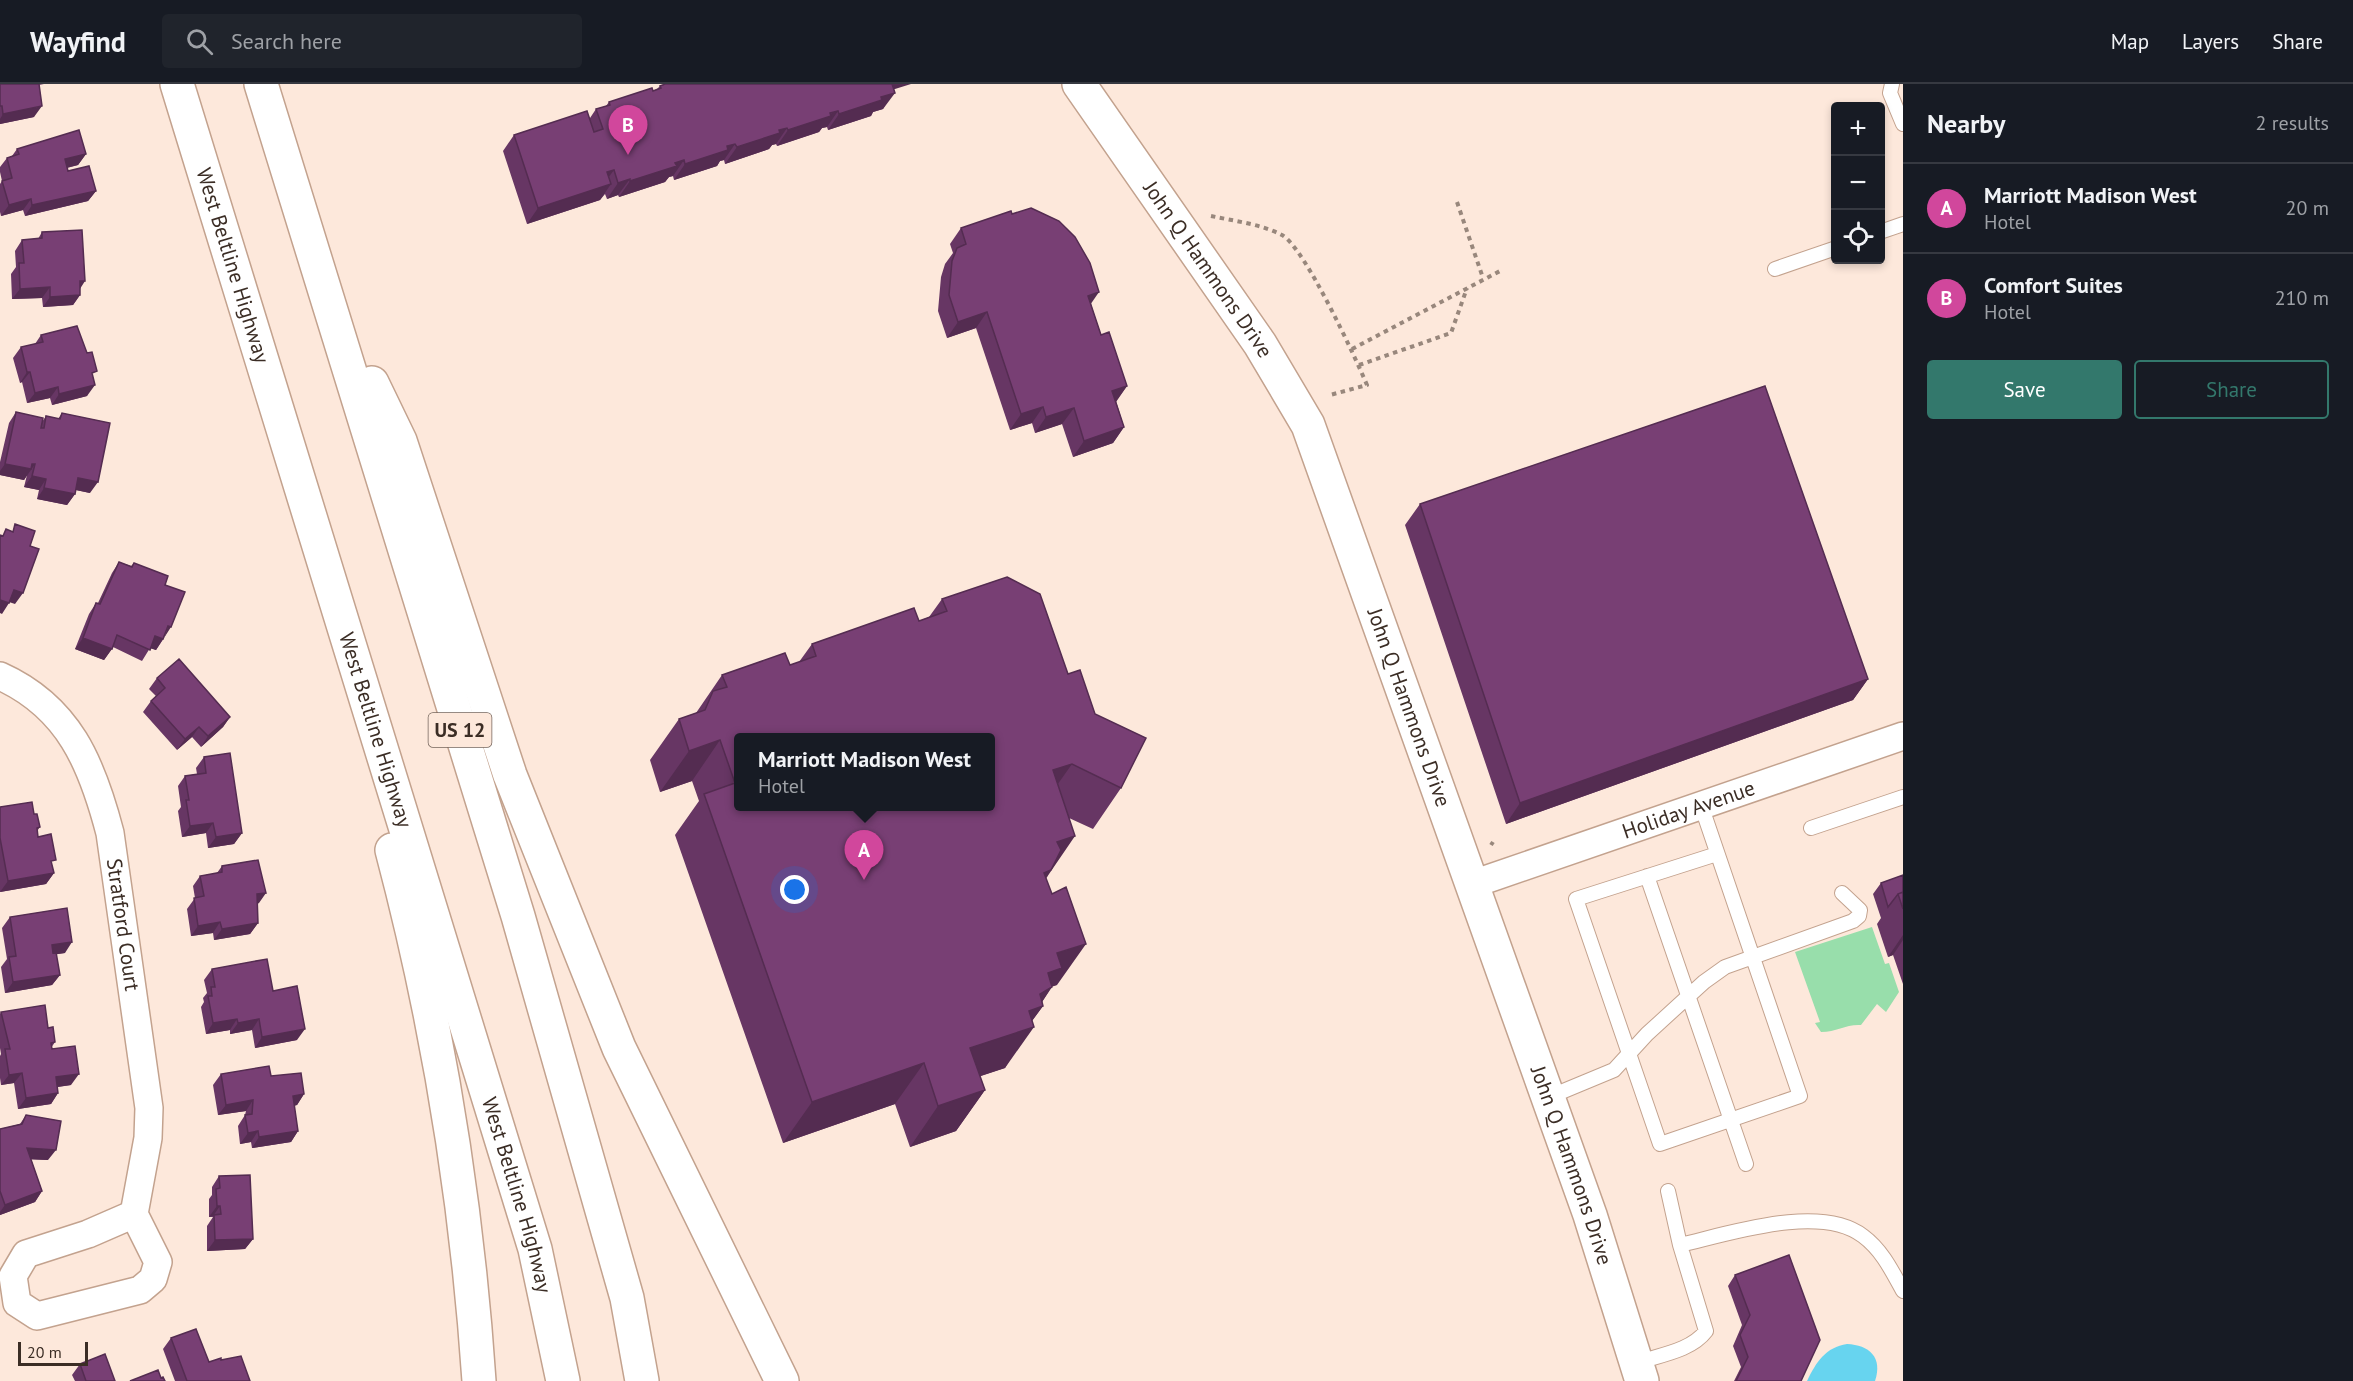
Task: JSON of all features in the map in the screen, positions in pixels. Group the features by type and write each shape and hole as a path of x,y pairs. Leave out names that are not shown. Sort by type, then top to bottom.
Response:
{"main road":[{"name":"West Beltline Highway","path":"177,84 338,600 535,1249 563,1381"},
{"name":"US 12","path":"261,84 518,916 627,1298 642,1381"},
{"name":"John Q Hammons Drive","path":"1078,84 1260,344 1308,425 1549,1097 1590,1215 1639,1372"},
{"path":"322,278 400,441 510,775 619,1048 782,1381"},
{"path":"338,600 341,660 402,890 454,1137 470,1269 479,1381"}],"street":[{"name":"Stratford Court","path":"0,676 38,699 78,742 92,771 110,833 148,1100 148,1138 134,1214"},
{"name":"Holiday Avenue","path":"1473,884 1903,736"},
{"path":"134,1214 158,1262 153,1279 140,1290 37,1316 17,1303 13,1276 26,1254 88,1234 134,1214"}],"lane":[{"path":"1892,84 1890,93 1903,124"},
{"path":"1885,231 1903,224"},
{"path":"1775,269 1831,250"},
{"path":"1811,828 1903,797"},
{"path":"1701,805 1718,854 1753,956 1800,1096 1660,1144 1576,899 1718,854"},
{"path":"1647,876 1746,1164"},
{"path":"1549,1097 1614,1070 1628,1052 1689,996 1725,967 1853,921 1859,916 1860,910 1842,893"},
{"path":"1639,1372 1700,1339 1706,1330 1680,1245 1668,1191"},
{"path":"1680,1245 1789,1223 1818,1221 1842,1226 1862,1234 1879,1251 1903,1291"}],"path":[{"path":"1457,202 1483,279"},
{"path":"1211,216 1270,229 1292,242 1352,349 1367,385 1330,395"},
{"path":"1352,349 1467,287 1500,272"},
{"path":"1359,365 1451,333 1467,287"}],"green space":[{"path":"1872,927 1885,964 1889,963 1899,992 1886,1012 1877,1004 1861,1025 1821,1032 1815,1023 1820,1022 1795,952"}],"water":[{"path":"1847,1344 1862,1347 1872,1354 1877,1365 1875,1381 1807,1381 1827,1352"}],"building":[{"path":"0,84 39,84 42,106 3,114 2,106 0,106"},
{"path":"665,84 892,84 895,93 881,97 882,100 839,114 838,111 830,113 831,116 788,130 787,128 779,130 780,133 737,147 735,144 727,146 728,150 685,164 684,160 675,163 677,166 630,181 630,179 618,183 614,170 607,172 611,184 538,208 514,135 587,111 594,132 603,129 596,109 610,105 609,102 652,88 653,91"},
{"path":"79,130 86,154 65,159 68,171 89,166 96,191 32,205 31,199 9,205 2,181 12,178 7,158 19,154 17,149"},
{"path":"1031,208 1059,221 1075,237 1090,263 1099,292 1088,296 1101,335 1109,332 1127,386 1112,391 1124,427 1084,441 1074,408 1046,417 1043,407 1021,414 987,312 958,322 949,295 952,261 957,248 966,244 961,228 1011,211 1012,214"},
{"path":"82,230 85,281 80,281 80,295 50,297 50,287 20,289 19,263 24,263 22,240 42,238 42,232"},
{"path":"77,326 87,353 92,352 97,371 92,373 95,385 59,394 58,387 35,393 21,347 43,342 41,335"},
{"path":"1765,386 1868,679 1520,803 1420,504"},
{"path":"16,412 43,418 41,428 44,428 46,416 60,419 62,413 110,423 98,482 78,478 75,494 44,488 46,479 32,476 35,464 32,464 31,469 5,464"},
{"path":"15,524 35,531 30,546 39,549 23,593 14,590 9,603 0,600 0,535 3,536 6,529 13,532"},
{"path":"119,562 132,567 134,563 168,576 165,585 185,592 171,627 168,626 163,639 155,636 150,650 117,635 112,649 83,638 96,603 100,604"},
{"path":"1007,577 1040,594 1068,674 1080,670 1095,714 1146,738 1121,788 1072,764 1053,770 1075,836 1057,842 1061,850 1051,870 1044,873 1052,894 1066,887 1086,944 1057,953 1062,968 1048,973 1052,987 1040,994 1043,1006 1029,1011 1034,1027 970,1048 985,1090 938,1106 924,1063 812,1102 704,794 734,783 734,811 995,811 995,733 734,733 734,780 720,740 689,751 679,719 705,710 713,691 727,687 722,675 785,653 790,665 816,656 812,644 914,608 919,621 947,611 942,599"},
{"path":"179,659 230,717 208,736 199,727 185,739 151,701 165,688 157,678"},
{"path":"230,753 242,833 216,837 213,823 190,826 185,776 206,773 204,757"},
{"path":"32,802 40,827 37,828 38,837 51,834 56,860 51,861 54,873 8,881 0,838 0,807"},
{"path":"258,860 266,893 257,894 258,923 222,929 220,922 198,926 194,898 204,896 200,876 222,872 222,866"},
{"path":"1903,875 1903,892 1898,894 1888,907 1881,883"},
{"path":"1903,892 1903,909 1898,894"},
{"path":"67,908 72,942 52,945 53,953 56,952 60,975 13,982 9,957 16,956 10,917"},
{"path":"267,959 273,991 297,986 305,1029 262,1037 259,1019 238,1023 237,1019 213,1023 208,996 212,996 211,987 215,987 212,969"},
{"path":"45,1005 48,1028 53,1027 55,1042 51,1043 52,1049 75,1046 79,1074 56,1077 58,1093 26,1098 22,1073 9,1075 5,1049 10,1049 1,1012"},
{"path":"269,1066 271,1076 301,1073 304,1094 293,1096 298,1131 259,1137 258,1131 248,1133 245,1115 252,1114 253,1100 226,1105 221,1074"},
{"path":"26,1115 61,1121 56,1150 27,1148 42,1191 5,1205 0,1191 0,1129 22,1124"},
{"path":"250,1175 253,1239 215,1240 214,1215 221,1214 220,1206 217,1206 216,1189 220,1188 219,1176"},
{"path":"1789,1255 1820,1340 1801,1381 1736,1381 1748,1357 1740,1335 1750,1315 1735,1275"},
{"path":"196,1329 209,1362 241,1356 250,1381 187,1381 171,1338"},
{"path":"105,1354 115,1381 86,1381 80,1364"},
{"path":"158,1370 165,1381 130,1381"}],"place":[{"name":"Comfort Suites","path":"628,155"},
{"name":"Marriott Madison West","path":"864,880"}]}
